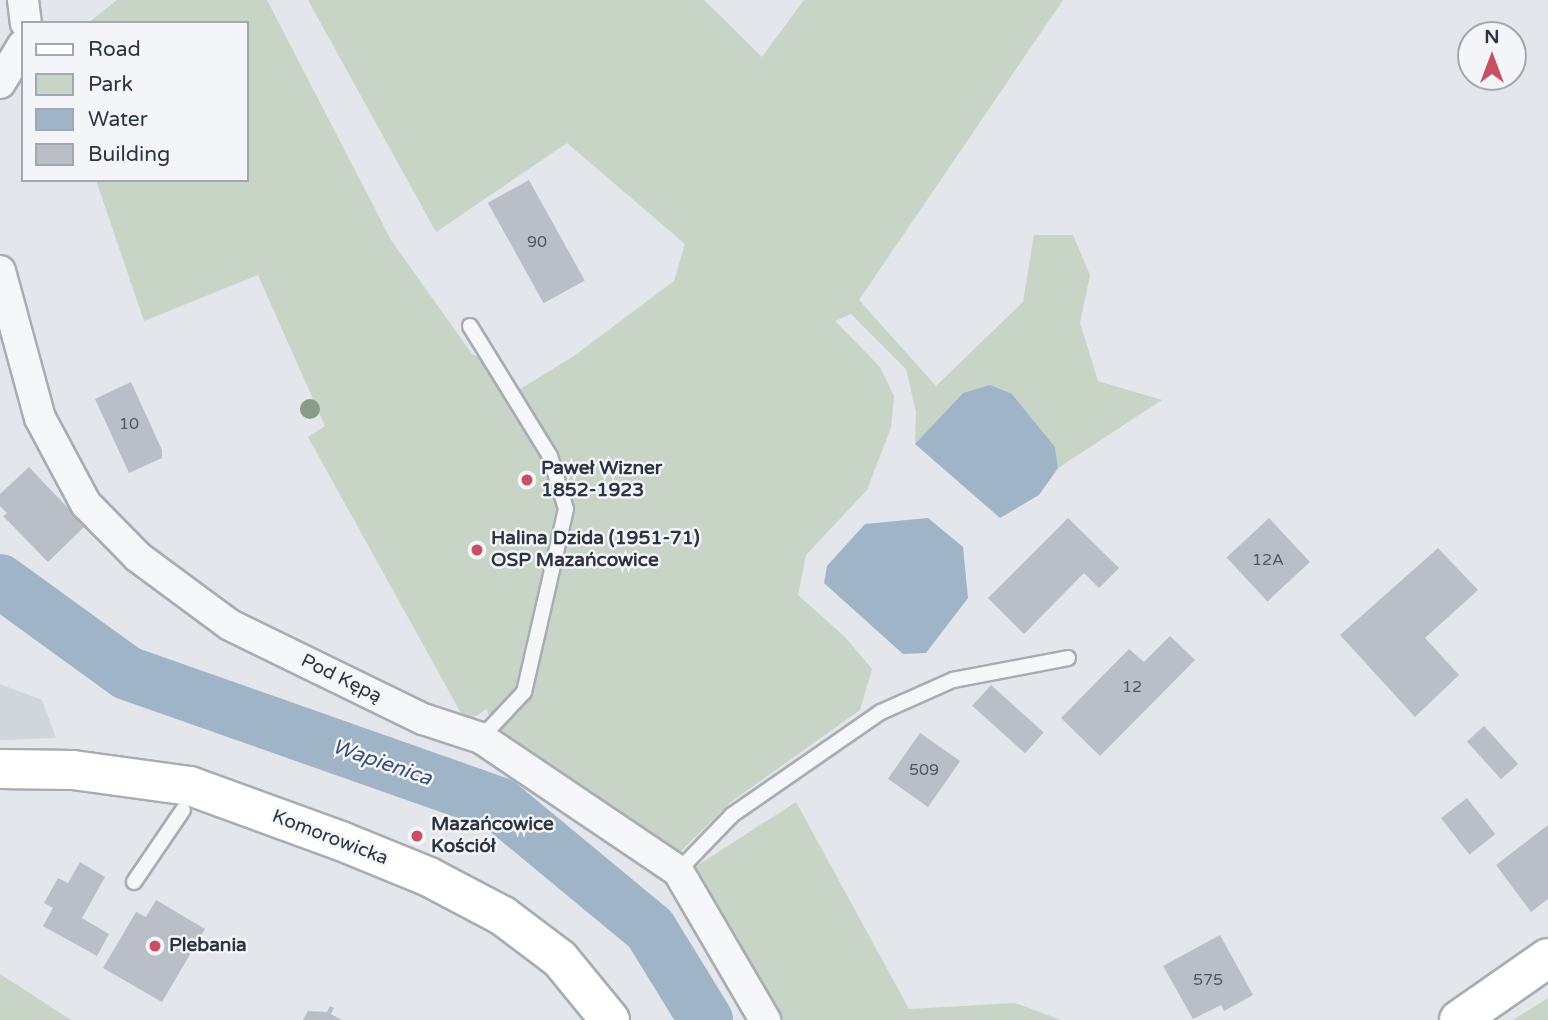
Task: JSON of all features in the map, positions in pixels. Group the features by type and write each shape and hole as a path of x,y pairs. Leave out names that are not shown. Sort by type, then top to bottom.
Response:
{"street":[{"path":"23,0 26,21"},
{"path":"0,83 21,48"},
{"name":"Pod Kępą","path":"0,271 40,418 86,503 138,557 230,625 423,719 481,738 678,871 765,1020"},
{"name":"Komorowicka","path":"0,769 74,770 190,786 354,846 429,877 503,916 560,960 610,1020"},
{"path":"1459,1020 1548,958"}],"lane":[{"path":"470,326 550,456 566,509 524,692 481,738"},
{"path":"678,871 732,816 881,712 953,680 1068,658"},
{"path":"134,882 183,810"}],"shaded area":[{"path":"0,684 42,700 56,738 0,740"}],"green space":[{"path":"117,0 267,0 391,240 472,354 486,361 507,397 574,356 674,281 685,244 567,143 436,232 308,0 704,0 762,57 804,0 1063,0 859,300 936,386 1023,302 1034,235 1073,235 1090,275 1080,323 1098,381 1162,400 1058,468 1055,447 1012,394 963,393 915,444 916,412 906,369 851,314 835,321 880,367 894,396 891,427 867,490 806,555 798,595 845,637 872,669 860,710 731,802 679,853 493,731 487,709 466,722 308,437 325,426 258,275 144,321 97,182 248,182 248,21 91,21"},
{"path":"796,802 909,1009 1015,1003 1061,1020 781,1020 692,869"},
{"path":"0,974 45,1003 71,1020 0,1020"},
{"path":"1548,998 1548,1020 1513,1020"}],"water":[{"path":"990,385 1012,394 1055,447 1058,468 1039,495 1000,518 915,444 963,393"},
{"path":"928,518 963,547 968,598 926,653 903,654 824,583 827,566 865,524"}],"building":[{"path":"529,180 585,281 544,303 488,203"},
{"path":"131,382 162,450 162,458 129,473 95,399"},
{"path":"29,467 85,526 48,562 3,516 7,513 0,506 0,494"},
{"path":"1068,518 1119,568 1099,588 1084,573 1024,634 988,598"},
{"path":"1269,518 1310,562 1268,601 1227,558"},
{"path":"1438,548 1478,590 1425,638 1459,675 1415,717 1340,635"},
{"path":"1170,636 1195,660 1100,756 1061,718 1129,649 1144,662"},
{"path":"991,685 1044,733 1025,753 972,706"},
{"path":"1484,726 1518,764 1501,779 1467,741"},
{"path":"920,733 960,761 928,807 888,779"},
{"path":"1467,798 1495,834 1469,855 1441,818"},
{"path":"1548,825 1548,899 1531,912 1496,865"},
{"path":"80,862 105,877 82,918 109,934 97,956 43,926 53,908 44,903 58,878 68,883"},
{"name":"Plebania","path":"156,900 205,929 162,1002 103,968 136,912 146,917"},
{"path":"1220,935 1253,995 1224,1011 1221,1005 1193,1019 1163,966"},
{"path":"330,1006 334,1008 331,1014 342,1020 303,1020 308,1011 327,1012"}],"waterway":[{"name":"Wapienica","path":"0,581 127,673 499,804 650,929 706,1020"}],"place":[{"name":"Paweł Wizner 1852-1923","path":"527,480"},
{"name":"Halina Dzida (1951-71) OSP Mazańcowice","path":"477,550"},
{"name":"Mazańcowice Kościół","path":"417,836"},
{"name":"Plebania","path":"155,946"}]}
